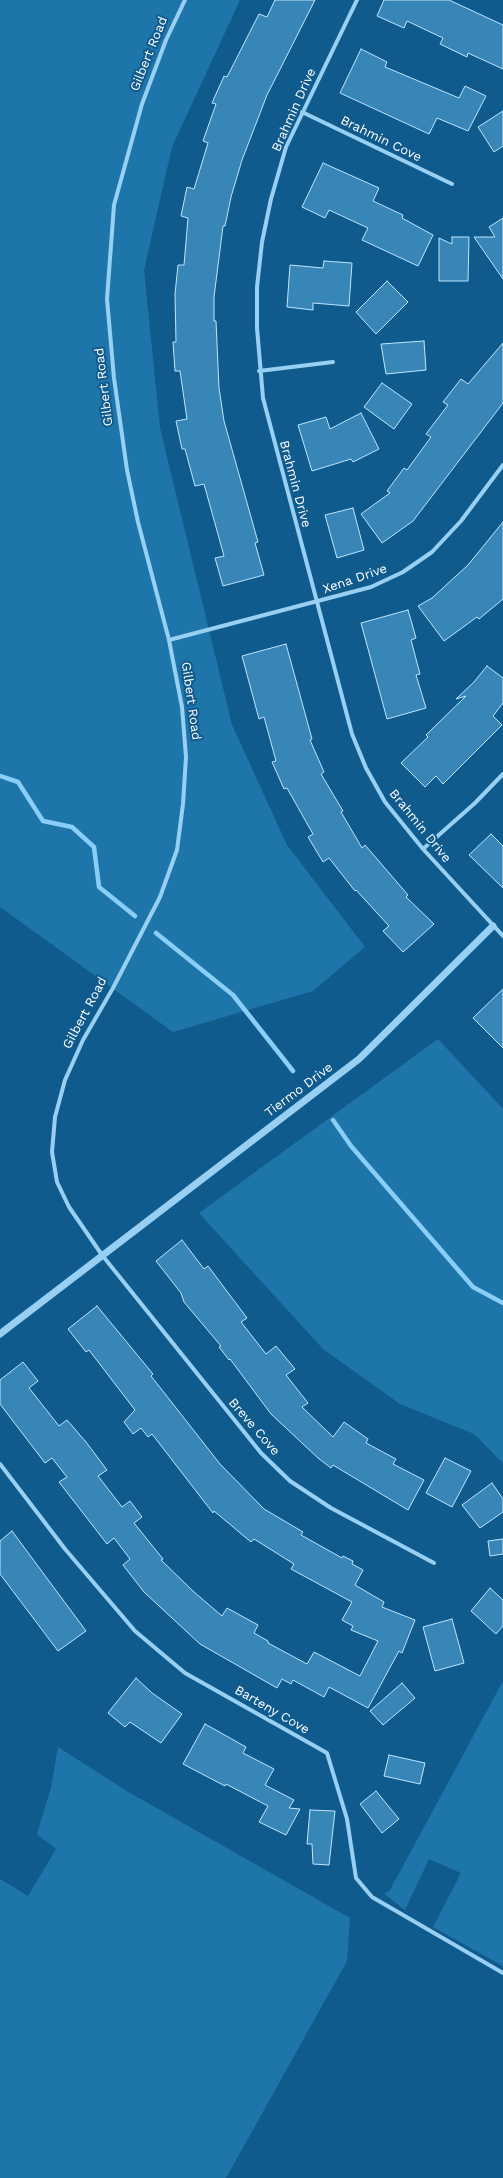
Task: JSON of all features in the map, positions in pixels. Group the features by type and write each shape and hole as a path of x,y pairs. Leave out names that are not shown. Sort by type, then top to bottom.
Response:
{"street":[{"name":"Gilbert Road","path":"102,1255 69,1207 57,1182 52,1152 55,1116 65,1080 82,1040 113,988 160,897 177,850 186,765 185,731 170,640 138,522 127,470 114,378 107,298 114,205 142,104 166,40 185,0"},
{"name":"Brahmin Drive","path":"357,0 286,147 271,199 262,242 257,287 259,371 268,425 352,734 366,768 385,802 423,849 503,936"},
{"name":"Brahmin Cove","path":"302,112 452,184"},
{"path":"259,371 333,362"},
{"name":"Xena Drive","path":"170,640 370,587 403,572 432,552 461,521 503,465"},
{"path":"423,849 476,803 503,774"},
{"name":"Tiermo Drive","path":"102,1255 359,1059 493,926"},
{"path":"0,1334 102,1255"},
{"name":"Breve Cove","path":"102,1255 238,1426 261,1453 290,1481 331,1508 434,1563"},
{"name":"Barteny Cove","path":"0,1464 65,1549 135,1631 185,1673 327,1753 347,1819 356,1878 372,1897 503,1972"}],"shaded area":[{"path":"0,0 240,0 172,147 144,270 160,428 232,725 287,845 365,947 313,991 173,1032 0,907"},
{"path":"438,1039 503,1109 503,1463 474,1434 400,1404 323,1349 199,1213"},
{"path":"503,1681 503,1966 433,1927 461,1873 429,1859 405,1910 384,1894 390,1890"},
{"path":"58,1747 130,1793 350,1918 347,1961 226,2178 0,2178 0,1879 28,1896 56,1849 37,1834 51,1788"}],"building":[{"path":"275,0 315,0 267,95 242,160 231,197 225,226 223,226 214,297 214,321 216,321 219,388 224,421 258,542 255,543 264,575 223,586 215,558 224,556 204,484 195,486 185,449 182,449 176,421 187,419 180,371 175,371 173,342 176,342 175,294 178,265 184,265 188,218 181,216 187,187 194,189 208,143 203,141 216,104 212,103 224,76 227,77 259,14 267,17"},
{"path":"384,0 449,0 503,25 503,69 468,53 467,57 440,44 443,38 407,21 404,28 377,16"},
{"path":"361,49 387,62 385,67 459,98 465,86 486,96 468,131 437,118 429,134 340,93"},
{"path":"503,111 503,146 494,152 478,127"},
{"path":"323,163 379,188 373,201 403,215 402,218 433,235 418,266 362,240 368,228 329,210 325,218 302,207"},
{"path":"503,218 503,279 474,237 495,237 489,227"},
{"path":"452,237 469,237 468,281 439,281 439,238 452,244"},
{"path":"324,261 352,263 349,306 313,303 313,310 287,307 290,265 323,268"},
{"path":"387,281 408,302 376,334 356,312"},
{"path":"424,341 426,370 386,374 381,344"},
{"path":"503,343 503,403 413,521 382,543 361,514 390,493 387,491 404,468 407,470 431,437 426,434 448,405 443,402 461,379 468,384"},
{"path":"382,383 412,404 394,429 364,407"},
{"path":"361,413 379,449 353,462 351,459 312,471 298,425 326,417 330,429"},
{"path":"353,508 364,550 337,558 325,515"},
{"path":"503,522 503,599 479,619 477,617 444,641 418,606 432,598 468,565"},
{"path":"408,610 416,638 411,640 420,674 416,675 426,708 387,719 361,623"},
{"path":"286,644 312,739 310,740 324,772 321,774 343,811 341,812 362,848 365,845 408,895 406,897 434,924 403,952 383,931 389,926 356,890 355,891 329,858 323,862 308,837 313,834 287,788 284,789 272,762 276,761 264,717 259,719 242,656"},
{"path":"487,666 503,678 503,703 493,716 502,725 443,784 436,776 425,787 401,763 428,737 426,735 466,696 456,699 474,682"},
{"path":"491,834 503,846 503,888 469,855"},
{"path":"503,989 503,1048 473,1018"},
{"path":"182,1240 204,1269 208,1266 247,1318 241,1322 266,1354 276,1346 295,1369 286,1375 308,1403 302,1407 333,1437 344,1422 368,1439 366,1443 396,1459 393,1464 424,1480 408,1510 333,1465 331,1468 318,1458 271,1414 230,1359 229,1360 219,1347 221,1346 184,1302 181,1293 156,1261"},
{"path":"97,1306 153,1374 151,1376 220,1464 264,1509 303,1532 301,1535 342,1558 343,1556 353,1561 352,1564 363,1570 355,1585 384,1602 382,1607 415,1620 402,1653 399,1651 368,1708 329,1687 324,1697 293,1680 291,1684 282,1679 277,1688 200,1644 144,1592 123,1565 130,1559 114,1538 107,1544 59,1482 67,1477 52,1458 45,1463 0,1404 0,1380 23,1362 38,1381 29,1388 59,1426 67,1420 86,1442 107,1470 98,1476 122,1507 130,1501 142,1517 134,1523 163,1559 161,1560 194,1592 222,1616 227,1608 258,1625 254,1633 268,1641 268,1643 307,1664 314,1652 360,1676 378,1641 351,1630 353,1626 342,1620 352,1602 291,1569 294,1564 254,1539 251,1542 214,1511 213,1513 152,1434 148,1437 141,1428 133,1434 124,1422 135,1410 89,1350 86,1352 68,1329"},
{"path":"445,1458 471,1471 452,1507 426,1493"},
{"path":"492,1483 503,1499 503,1512 480,1528 462,1505"},
{"path":"12,1531 86,1631 58,1651 0,1574 0,1541"},
{"path":"503,1539 503,1554 490,1556 488,1541"},
{"path":"490,1588 503,1600 503,1626 496,1634 471,1611"},
{"path":"452,1619 464,1663 435,1671 423,1627"},
{"path":"136,1678 152,1693 182,1714 161,1743 130,1722 125,1727 108,1713"},
{"path":"402,1683 415,1698 383,1725 370,1711"},
{"path":"205,1724 246,1747 243,1753 274,1769 265,1785 294,1800 289,1808 300,1809 286,1835 259,1822 268,1806 183,1764"},
{"path":"389,1755 425,1763 420,1784 384,1776"},
{"path":"376,1791 399,1819 382,1833 360,1804"},
{"path":"310,1810 335,1811 329,1865 313,1864 312,1844 307,1844"}],"waterway":[{"path":"0,776 18,782 43,821 72,827 94,847 99,887 135,916"},
{"path":"156,933 233,995 293,1071"},
{"path":"333,1120 351,1146 473,1287 503,1303"}]}
